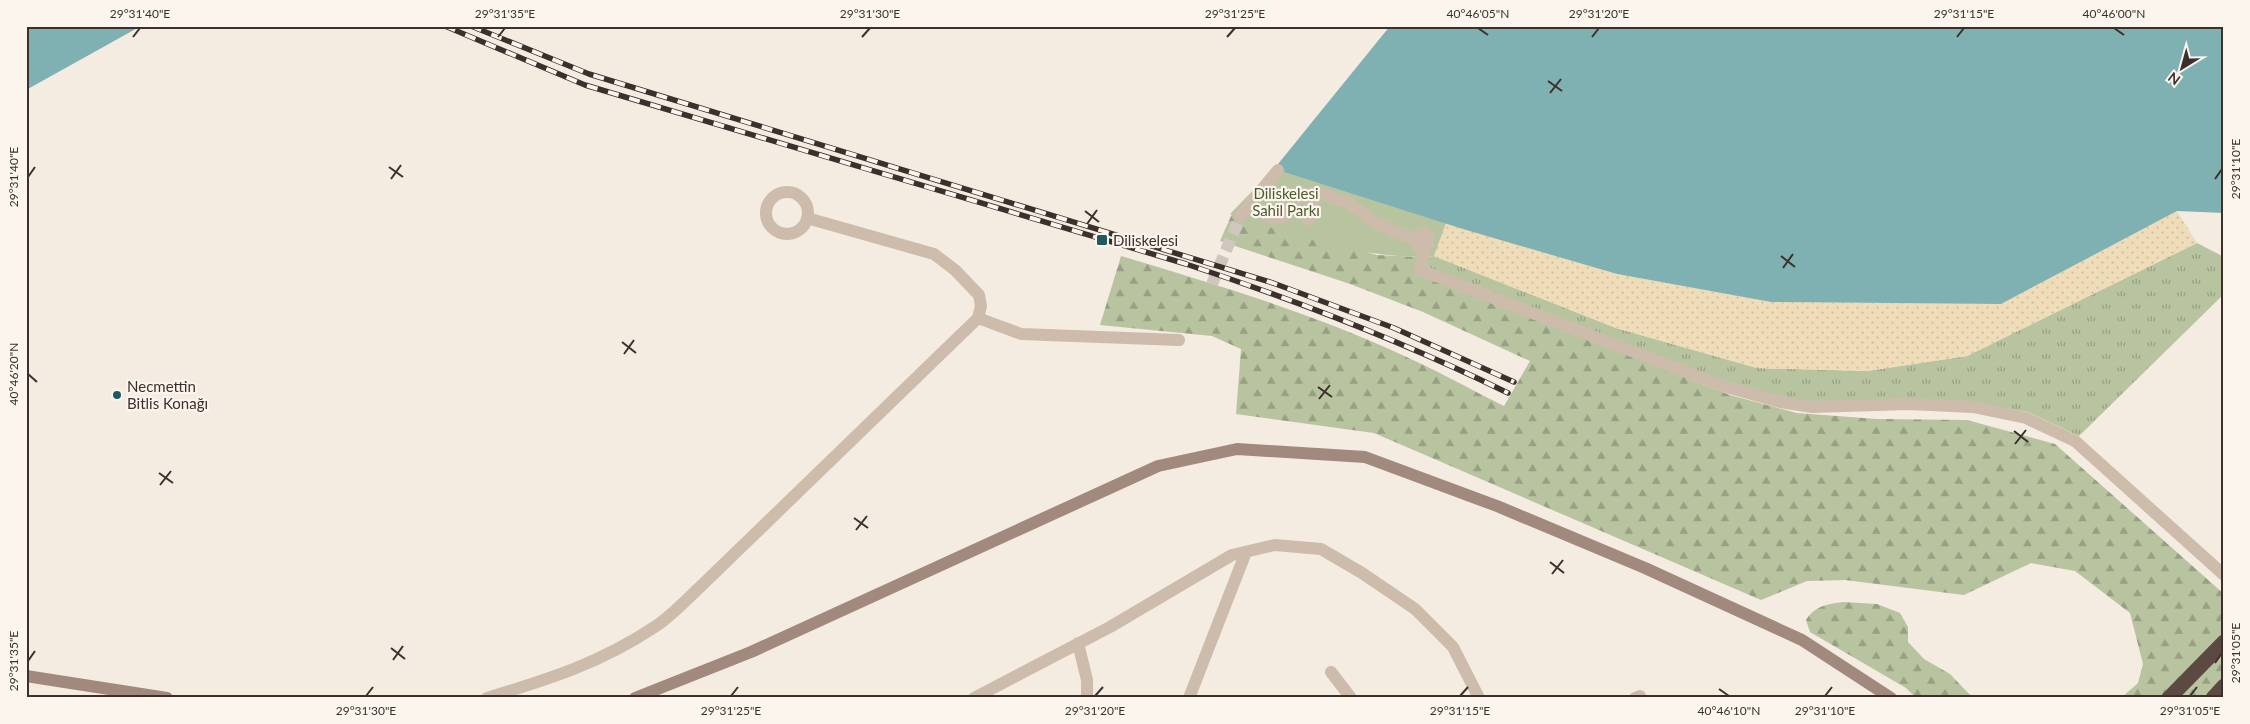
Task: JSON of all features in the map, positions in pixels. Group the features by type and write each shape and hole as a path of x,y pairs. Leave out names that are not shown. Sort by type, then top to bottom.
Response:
{"highway":[{"path":"2169,698 2224,642"},
{"path":"2213,698 2224,686"}],"main road":[{"path":"634,698 751,652 1158,466 1237,449 1365,457 1497,506 1645,568 1802,640 1890,698"},
{"path":"26,676 167,698"}],"street":[{"path":"1278,170 1242,214 1255,208 1279,219 1292,199 1303,194 1317,192 1356,206 1370,219 1418,243 1425,257 1420,270 1723,386 1780,402 1812,407 1909,404 1973,407 2026,418 2075,441 2224,574"},
{"path":"1309,220 1307,218 1317,192"},
{"path":"488,698 555,677 604,658 657,625 699,588 978,318 981,306 979,295 955,270 934,254 808,218"},
{"path":"1355,220 1370,219"},
{"path":"978,318 1021,334 1179,340"},
{"path":"974,698 1078,643 1232,555 1275,545 1321,549 1415,608 1453,647 1479,698"},
{"path":"1189,698 1246,552"},
{"path":"1078,643 1087,680 1087,698"},
{"path":"1331,672 1351,698"}],"green space":[{"name":"Diliskelesi Sahil Parkı","path":"1274,169 1446,223 1434,256 1383,255 1331,245 1230,214"},
{"path":"1232,214 1377,255 1419,257 1416,272 1730,395 1797,413 1877,419 1967,420 2055,444 2224,594 2224,698 2121,698 2138,683 2143,664 2130,613 2075,571 2031,563 1964,595 1845,580 1807,581 1761,600 1374,433 1236,414 1241,349 1212,336 1100,325 1121,256 1191,277 1330,324 1411,359 1504,406 1530,361 1423,312 1350,284 1220,241"},
{"path":"2197,243 2224,257 2224,294 2079,436 2028,412 1974,403 1813,402 1778,398 1723,383 1423,269 1427,257 1434,256 1616,328 1757,368 1867,371 1967,356"},
{"path":"1843,602 1877,604 1900,613 1908,627 1908,642 1924,659 1950,674 1973,698 1916,698 1906,688 1810,632 1806,620 1813,612 1827,605"}],"sand":[{"path":"2177,211 2197,243 1967,356 1867,371 1757,368 1616,328 1434,256 1446,223 1616,274 1771,302 2001,304"}],"water":[{"path":"26,26 141,26 26,90"},
{"path":"1390,26 2224,26 2224,213 2177,211 2001,304 1771,302 1617,274 1463,229 1274,169"}],"tunnel":[{"path":"1212,284 1240,217"}],"railway":[{"path":"445,26 585,85 1228,278 1309,307 1389,339 1508,393"},
{"path":"471,26 589,74 1273,283 1394,328 1514,382"}],"place":[{"name":"Diliskelesi","path":"1102,240"},
{"name":"Necmettin Bitlis Konağı","path":"117,395"}]}
